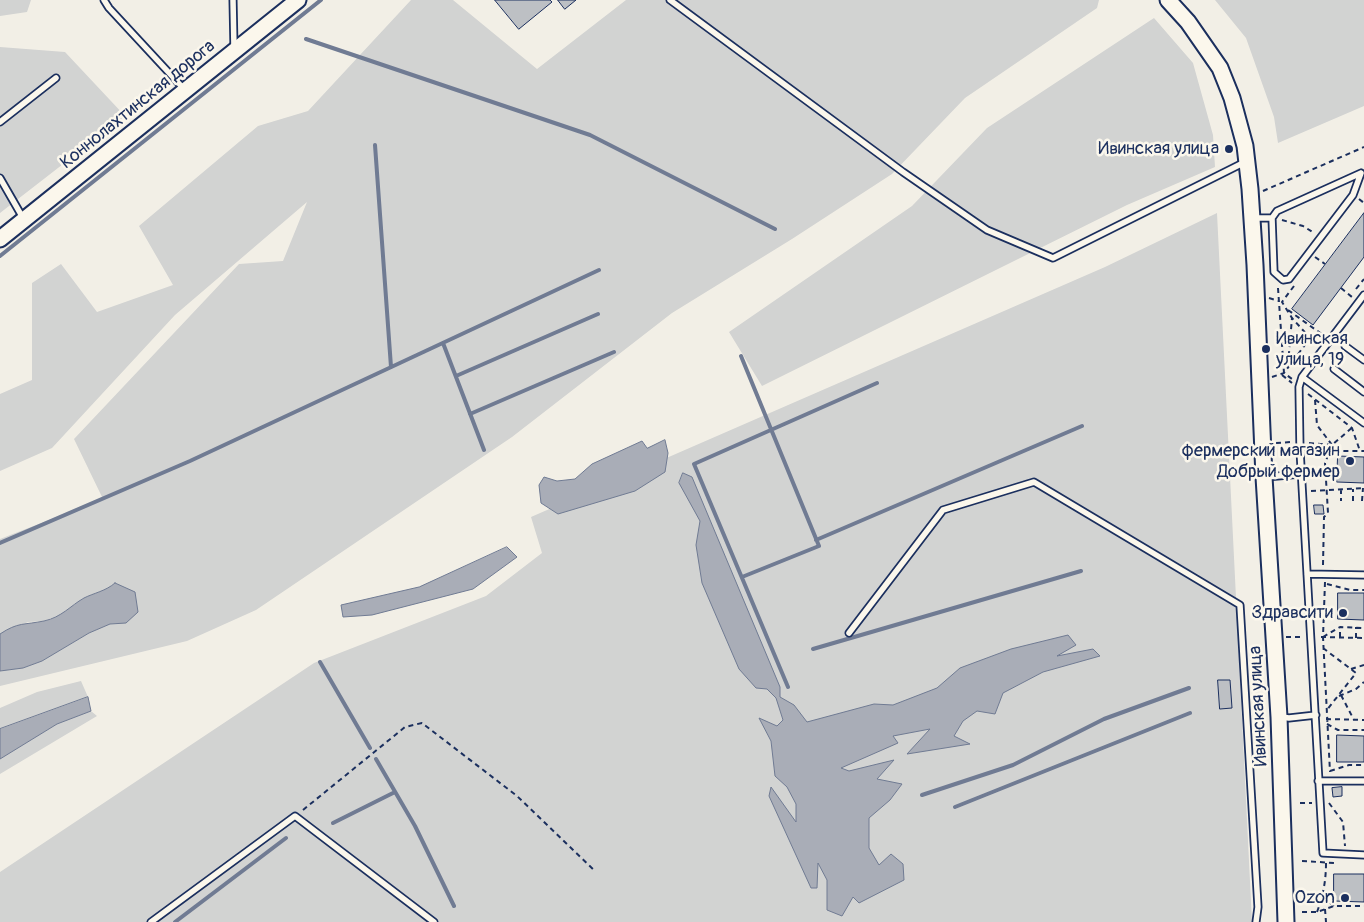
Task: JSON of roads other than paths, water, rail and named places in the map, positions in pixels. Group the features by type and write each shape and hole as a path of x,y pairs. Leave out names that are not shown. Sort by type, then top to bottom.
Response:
{"street":[{"name":"Коннолахтинская дорога","path":"0,239 298,0"},
{"name":"Ивинская улица","path":"1168,0 1188,22 1220,68 1232,98 1245,146 1251,218 1278,717 1286,922"}],"lane":[{"path":"104,0 109,8 186,90"},
{"path":"233,0 234,52"},
{"path":"670,0 903,172 988,230 1053,258 1246,161"},
{"path":"0,122 56,78"},
{"path":"1362,173 1353,194 1290,279 1283,280 1274,272 1272,218 1277,211 1362,173"},
{"path":"0,178 24,220"},
{"path":"1251,218 1272,218"},
{"path":"1364,295 1302,377 1299,388 1301,474 1316,712 1322,853 1364,855"},
{"path":"1345,346 1364,360"},
{"path":"1334,369 1364,392"},
{"path":"1302,377 1364,423"},
{"path":"1264,477 1301,474"},
{"path":"849,633 943,510 1034,482 1240,605 1258,907 1256,922"},
{"path":"1307,574 1364,576"},
{"path":"1278,717 1290,718 1316,712"},
{"path":"1318,781 1364,781"},
{"path":"151,922 295,816 434,922"}],"waterway":[{"path":"0,256 321,0"},
{"path":"306,39 590,135 775,229"},
{"path":"375,145 391,367"},
{"path":"0,543 190,461 599,270"},
{"path":"456,376 598,314"},
{"path":"443,343 484,450"},
{"path":"470,414 614,352"},
{"path":"741,356 819,546 742,577"},
{"path":"788,687 694,464 877,383"},
{"path":"816,540 1082,426"},
{"path":"813,649 1081,571"},
{"path":"320,662 370,748"},
{"path":"922,795 1013,765 1104,719 1189,688"},
{"path":"955,807 1190,713"},
{"path":"376,759 415,826 454,906"},
{"path":"333,823 395,792"},
{"path":"175,922 286,838"}],"place":[{"name":"Ивинская улица","path":"1229,149"},
{"name":"Ивинская улица, 19","path":"1266,349"},
{"name":"фермерский магазин Добрый фермер","path":"1350,461"},
{"name":"Здравсити","path":"1343,613"},
{"name":"Ozon","path":"1345,898"}]}
